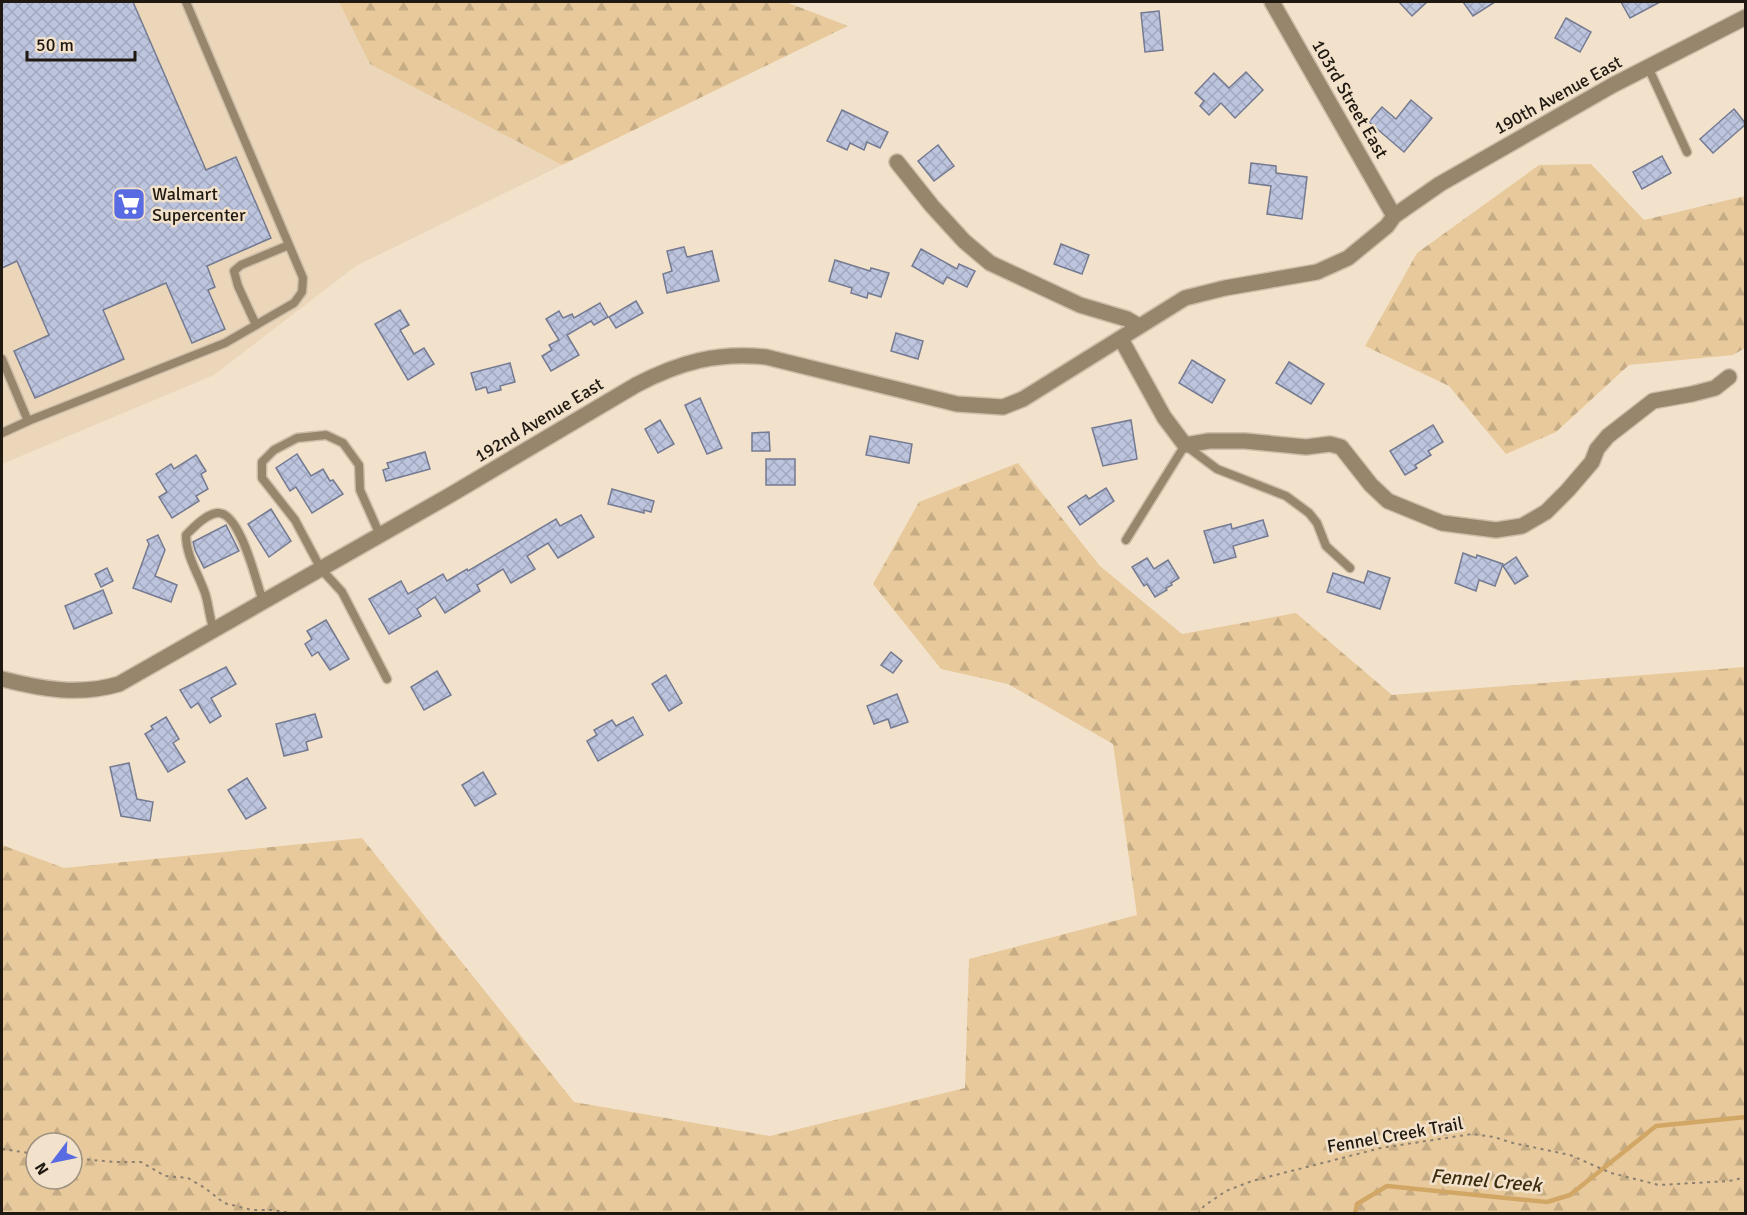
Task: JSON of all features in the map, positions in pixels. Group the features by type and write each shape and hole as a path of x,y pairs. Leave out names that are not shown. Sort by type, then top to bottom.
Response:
{"street":[{"name":"103rd Street East","path":"1272,2 1394,216"},
{"name":"190th Avenue East","path":"1394,216 1440,184 1648,68 1746,17"},
{"path":"897,162 964,241 990,263 1080,305 1139,326"},
{"path":"1394,216 1372,240 1348,258 1328,268 1185,298 1121,339 1164,417 1185,445 1209,441 1245,441 1300,447 1330,444 1341,447 1388,501 1442,523 1496,530 1522,526 1546,512 1586,469 1608,436 1653,401 1714,388 1729,377"},
{"name":"192nd Avenue East","path":"2,680 54,690 104,688 119,684 636,385 685,364 716,356 740,354 766,357 957,404 1003,407 1023,399 1121,339"}],"lane":[{"path":"2,433 225,343 294,303 302,292 303,278 186,2"},
{"path":"1648,68 1687,152"},
{"path":"256,325 238,286 234,271 241,265 289,245"},
{"path":"2,359 28,421"},
{"path":"380,535 360,490 359,465 343,443 326,435 297,438 274,450 262,462 262,478 295,520 321,568 342,592 387,679"},
{"path":"1126,540 1185,445 1217,469 1286,496 1301,507 1317,523 1326,546 1350,568"},
{"path":"214,630 208,614 206,596 186,549 186,535 206,517 218,513 227,515 236,528 263,602"}],"path":[{"name":"Fennel Creek Trail","path":"1198,1214 1204,1206 1226,1191 1252,1181 1381,1148 1472,1134 1570,1155 1611,1173 1659,1185 1730,1181 1746,1177"},
{"path":"2,1149 24,1152"},
{"path":"84,1159 141,1162 165,1176 188,1178 224,1203 252,1210 274,1210 294,1214"}],"shaded area":[{"path":"2,2 339,2 371,64 562,165 356,266 214,375 2,464"}],"green space":[{"path":"339,2 786,2 848,26 562,165 370,64"},
{"path":"1591,164 1644,220 1745,196 1745,348 1733,355 1629,365 1556,432 1506,454 1449,386 1365,346 1417,253 1539,165"},
{"path":"1018,463 1100,566 1182,634 1296,613 1392,695 1745,667 1745,1213 2,1213 2,845 64,868 362,838 574,1102 770,1136 965,1088 969,959 1137,915 1113,744 1008,684 941,669 873,584 919,502"}],"building":[{"name":"Walmart Supercenter","path":"2,2 133,2 206,170 236,157 271,238 207,266 215,287 208,290 225,329 192,343 166,283 103,310 124,359 35,398 14,351 49,335 17,261 2,268"},
{"path":"1399,2 1427,2 1412,16"},
{"path":"1463,2 1495,2 1473,16"},
{"path":"1621,2 1660,2 1630,18"},
{"path":"1159,11 1163,50 1145,52 1141,13"},
{"path":"1566,18 1591,32 1580,52 1555,38"},
{"path":"1246,72 1263,90 1235,118 1221,103 1209,115 1200,106 1204,101 1195,93 1214,73 1229,88"},
{"path":"1411,100 1432,118 1404,152 1369,122 1382,107 1396,119"},
{"path":"1734,109 1746,124 1713,153 1700,139"},
{"path":"842,110 888,132 880,148 867,142 864,150 850,143 847,150 827,141"},
{"path":"938,145 954,166 934,181 918,161"},
{"path":"1662,156 1671,173 1642,189 1633,172"},
{"path":"1251,163 1276,166 1276,173 1307,177 1302,219 1267,214 1271,186 1249,183"},
{"path":"1061,244 1089,255 1082,274 1054,264"},
{"path":"684,247 687,257 712,251 719,281 667,293 663,274 672,271 667,251"},
{"path":"921,249 957,269 959,264 975,271 967,287 947,277 943,284 912,266"},
{"path":"835,260 870,271 871,268 889,273 881,297 868,293 867,298 851,293 852,288 829,281"},
{"path":"636,301 643,313 616,328 609,317"},
{"path":"600,303 608,317 594,325 591,321 567,335 579,355 551,371 542,356 552,350 549,345 559,340 546,319 559,311 563,318 572,314 574,318"},
{"path":"400,310 409,325 400,330 414,354 424,348 434,364 408,380 375,324"},
{"path":"896,333 923,341 918,359 891,351"},
{"path":"1192,360 1225,380 1212,403 1179,383"},
{"path":"1289,362 1324,384 1311,404 1276,383"},
{"path":"510,363 515,382 500,386 501,390 488,393 486,387 476,390 471,373"},
{"path":"700,398 722,448 707,454 685,405"},
{"path":"660,420 674,444 658,453 645,429"},
{"path":"1131,420 1137,459 1103,466 1092,428"},
{"path":"1433,425 1443,442 1428,451 1431,455 1415,465 1417,468 1405,475 1390,451"},
{"path":"769,432 770,451 752,451 752,433"},
{"path":"870,436 912,444 909,463 866,455"},
{"path":"425,452 430,469 386,481 383,470 389,468 387,463"},
{"path":"297,454 311,476 323,469 330,481 333,480 343,494 312,513 296,487 290,491 276,468"},
{"path":"196,455 206,471 201,474 208,489 196,496 199,501 172,518 159,497 167,492 156,474 171,464 174,469"},
{"path":"766,459 795,459 795,485 766,485"},
{"path":"1106,488 1114,501 1080,525 1068,507 1086,495 1089,499"},
{"path":"612,489 654,501 651,512 644,510 644,513 608,504"},
{"path":"271,509 291,541 269,557 248,524"},
{"path":"581,515 594,537 558,558 548,543 527,556 535,569 511,583 503,569 477,585 480,591 445,613 435,597 417,609 421,616 389,634 369,599 401,581 408,594 443,574 447,581 556,519 560,526"},
{"path":"1263,520 1268,536 1233,546 1236,557 1214,563 1204,531 1231,524 1232,529"},
{"path":"226,525 239,551 204,568 193,542"},
{"path":"158,535 165,550 155,576 177,585 171,602 133,588 149,544 147,540"},
{"path":"1463,553 1503,564 1495,586 1479,580 1476,591 1455,583"},
{"path":"1516,557 1528,576 1515,584 1503,566"},
{"path":"1147,558 1154,569 1168,560 1179,578 1166,588 1167,590 1155,597 1147,584 1144,586 1132,567"},
{"path":"107,568 113,581 101,587 95,574"},
{"path":"1368,571 1390,578 1380,609 1327,592 1333,573 1364,583"},
{"path":"103,590 112,613 74,629 65,606"},
{"path":"326,620 349,659 330,670 318,652 312,656 305,644 312,639 307,631"},
{"path":"891,652 902,661 893,673 881,665"},
{"path":"226,667 236,684 211,698 221,716 210,723 198,703 191,708 180,690"},
{"path":"437,671 451,695 424,710 411,687"},
{"path":"666,675 682,703 669,711 652,684"},
{"path":"897,694 908,722 891,728 888,719 874,724 867,706"},
{"path":"315,714 322,737 306,742 308,750 284,756 276,724"},
{"path":"166,717 179,739 173,743 185,762 168,772 145,734 153,729 151,726"},
{"path":"633,717 643,735 598,761 587,741 597,735 594,730 612,720 616,726"},
{"path":"129,763 137,799 153,802 150,821 121,816 110,767"},
{"path":"483,772 496,794 475,806 462,785"},
{"path":"247,778 266,808 246,819 228,790"}],"waterway":[{"name":"Fennel Creek","path":"1355,1214 1357,1204 1387,1186 1547,1202 1570,1195 1656,1126 1746,1117"}],"place":[{"name":"Walmart Supercenter","path":"129,204"}]}
